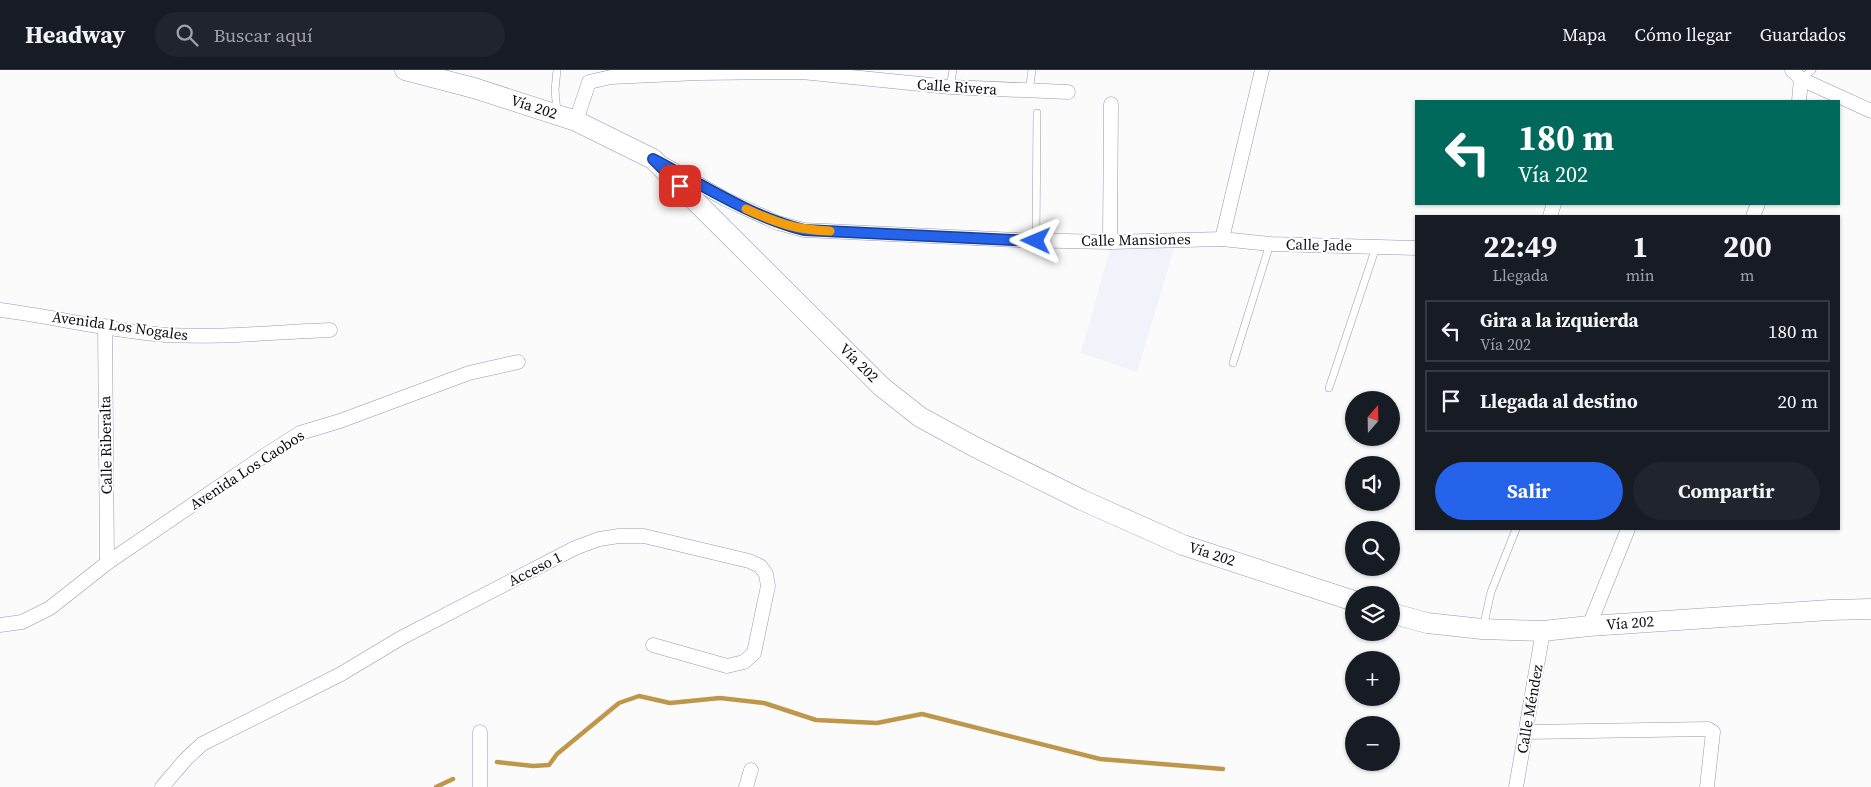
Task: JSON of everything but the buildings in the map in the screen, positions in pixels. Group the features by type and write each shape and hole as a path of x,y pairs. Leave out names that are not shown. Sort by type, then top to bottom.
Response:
{"main road":[{"name":"Vía 202","path":"406,70 474,88 576,121 653,159 882,387 920,417 975,448 1082,500 1183,545 1345,597"},
{"name":"Vía 202","path":"1400,616 1427,623 1482,629 1543,631 1588,626 1871,609"}],"street":[{"path":"1222,239 1260,70"},
{"name":"Calle Rivera","path":"576,121 589,82 611,77 698,72 802,71 853,74 950,87 1068,92"},
{"path":"1799,100 1802,73 1871,111"},
{"path":"1110,242 1111,104"},
{"name":"Calle Mansiones","path":"653,159 725,199 778,223 804,230 1036,241 1110,242 1222,239"},
{"name":"Calle Jade","path":"1222,239 1270,244 1415,248"},
{"name":"Avenida Los Nogales","path":"0,310 163,334 212,337 330,330"},
{"name":"Calle Riberalta","path":"105,326 107,563"},
{"name":"Avenida Los Caobos","path":"0,625 22,622 50,608 107,563 300,433 340,421 469,373 518,362"},
{"path":"1588,626 1628,530"},
{"name":"Acceso 1","path":"162,787 202,744 341,674 401,638 576,548 599,539 619,536 644,536 748,561 760,566 766,574 768,586 754,653 744,662 727,666 652,645"},
{"name":"Calle Méndez","path":"1516,787 1543,631"},
{"path":"1526,732 1708,729 1712,732 1707,787"},
{"path":"480,732 480,787"},
{"path":"746,787 751,770"}],"lane":[{"path":"557,115 555,90 558,70"},
{"path":"950,87 953,70"},
{"path":"1029,91 1032,70"},
{"path":"1036,241 1037,114"},
{"path":"1233,363 1270,244"},
{"path":"1329,388 1376,247"},
{"path":"1482,629 1491,592 1516,530"}],"shaded area":[{"path":"1112,242 1176,242 1137,372 1081,353"}],"waterway":[{"path":"497,762 533,766 549,765 557,754 619,703 639,696 670,703 720,698 764,703 816,720 877,723 922,714 1100,759 1223,769"},
{"path":"436,787 453,779"}],"slow traffic":[{"path":"746,209 778,223 804,230 830,231"}],"route":[{"path":"680,186 653,159 725,199 778,223 804,230 1036,241"}]}
